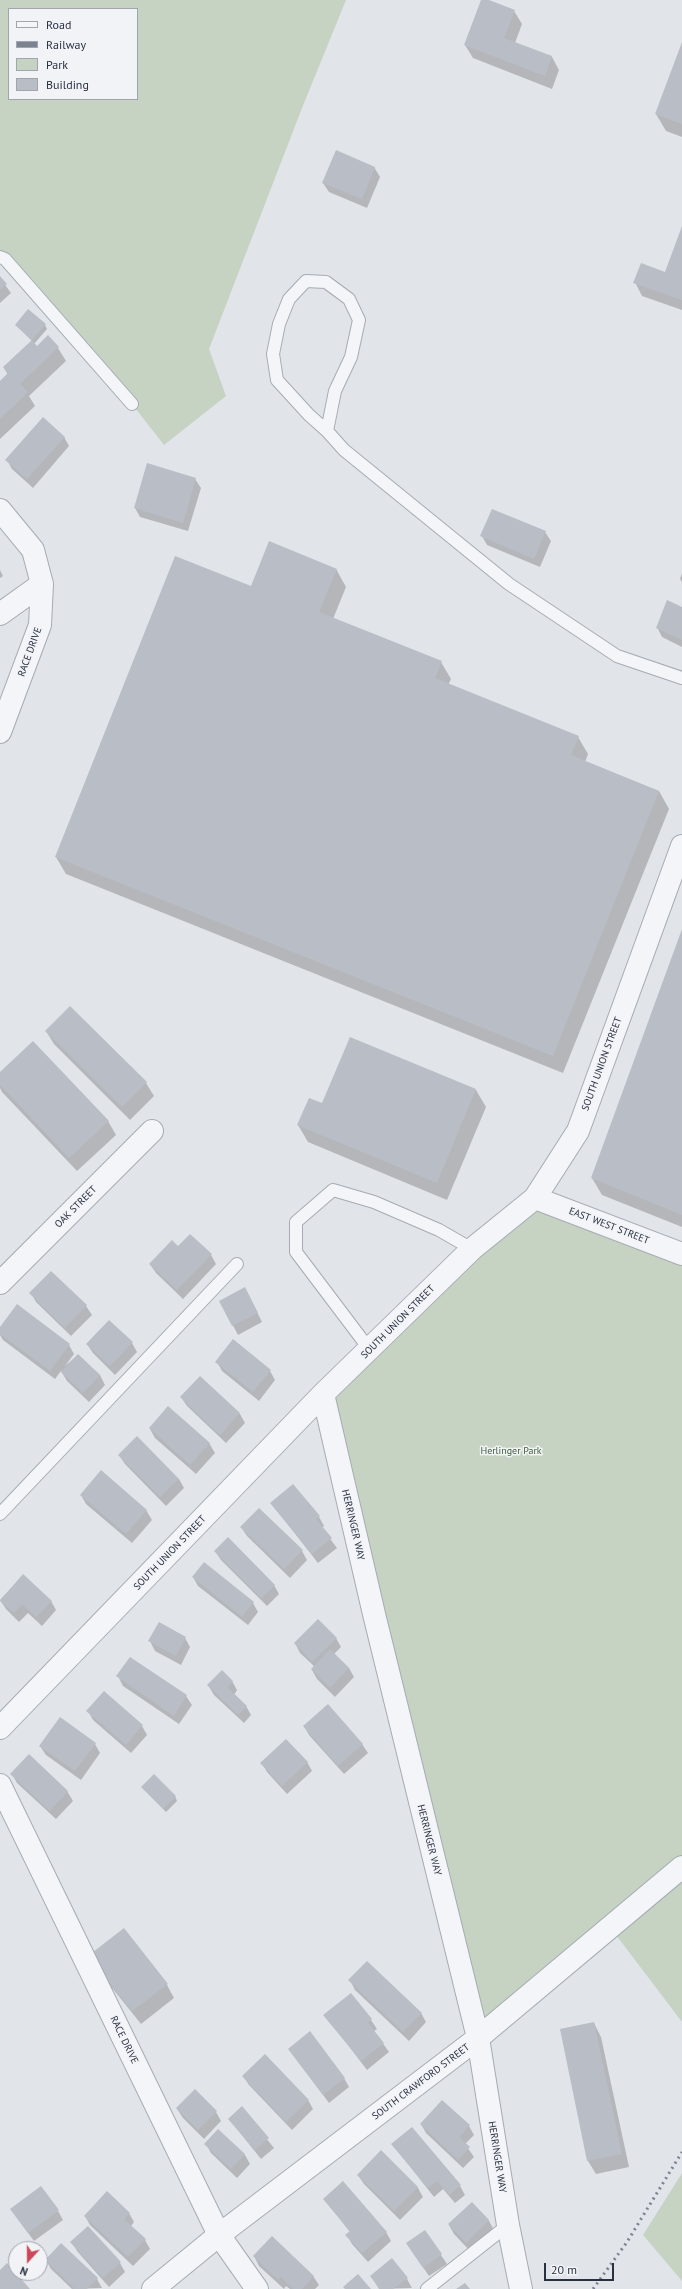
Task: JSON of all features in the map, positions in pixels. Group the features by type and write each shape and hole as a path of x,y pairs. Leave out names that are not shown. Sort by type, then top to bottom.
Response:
{"street":[{"name":"RACE DRIVE","path":"0,510 33,550 42,584 40,625 0,732"},
{"path":"0,614 42,584"},
{"name":"SOUTH UNION STREET","path":"0,1728 323,1394 370,1350 472,1249 535,1198 578,1131 682,846"},
{"name":"OAK STREET","path":"0,1283 152,1131"},
{"name":"EAST WEST STREET","path":"535,1198 682,1254"},
{"name":"HERRINGER WAY","path":"323,1394 374,1614 478,2038 508,2225 521,2289"},
{"name":"RACE DRIVE","path":"0,1785 219,2235 258,2289"},
{"name":"SOUTH CRAWFORD STREET","path":"153,2289 219,2235 478,2038 682,1867"}],"lane":[{"path":"0,257 5,259 132,404"},
{"path":"328,431 335,391 351,357 359,320 349,299 326,282 306,281 289,299 279,324 273,354 277,380 309,415 328,431 344,450 509,584 616,656 682,678"},
{"path":"370,1350 296,1252 296,1222 333,1190 374,1202 439,1230 472,1249"},
{"path":"0,1514 237,1264"},
{"path":"427,2289 508,2225"}],"green space":[{"path":"0,0 346,0 302,108 209,349 226,396 164,445 132,404 0,253"},
{"name":"Herlinger Park","path":"535,1198 682,1254 682,2022 610,1927 478,2038 323,1394"},
{"path":"682,2173 682,2281 643,2235"}],"building":[{"path":"481,0 489,0 515,10 504,38 552,56 545,76 464,45"},
{"path":"682,42 682,124 655,114"},
{"path":"336,150 375,167 362,199 322,183"},
{"path":"682,226 682,300 633,283 641,263 665,272"},
{"path":"0,276 7,284 0,290"},
{"path":"28,309 46,324 32,340 15,325"},
{"path":"48,335 59,347 20,384 28,392 0,419 0,381 8,373 3,367 32,340 37,346"},
{"path":"43,417 65,437 27,479 5,460"},
{"path":"147,463 196,478 183,523 134,508"},
{"path":"492,509 546,531 534,559 480,536"},
{"path":"269,541 337,569 319,612 442,661 435,678 579,736 571,755 659,791 553,1056 55,857 175,556 251,586"},
{"path":"667,600 682,607 682,640 656,628"},
{"path":"682,929 682,1215 591,1178"},
{"path":"70,1006 147,1082 122,1107 45,1031"},
{"path":"350,1037 476,1089 437,1183 297,1125 309,1098 322,1103"},
{"path":"33,1041 109,1121 69,1158 0,1085 0,1072"},
{"path":"190,1234 212,1254 177,1290 149,1264 172,1240 178,1246"},
{"path":"51,1271 87,1305 65,1328 29,1293"},
{"path":"245,1287 258,1313 232,1326 219,1301"},
{"path":"17,1304 70,1344 50,1371 0,1334 0,1327"},
{"path":"109,1320 133,1342 110,1366 86,1344"},
{"path":"233,1339 271,1370 253,1392 215,1362"},
{"path":"78,1354 100,1375 83,1393 61,1372"},
{"path":"200,1376 240,1413 220,1435 180,1397"},
{"path":"168,1406 210,1443 190,1465 149,1428"},
{"path":"137,1436 179,1479 160,1497 118,1455"},
{"path":"101,1470 147,1510 126,1534 80,1495"},
{"path":"293,1484 320,1516 316,1519 332,1538 312,1554 270,1503"},
{"path":"259,1508 303,1550 284,1569 240,1527"},
{"path":"228,1537 275,1585 261,1598 214,1551"},
{"path":"204,1562 254,1602 242,1617 192,1577"},
{"path":"23,1574 52,1601 36,1617 22,1604 14,1613 0,1601"},
{"path":"318,1619 337,1638 312,1662 294,1643"},
{"path":"159,1622 186,1637 176,1656 148,1641"},
{"path":"330,1649 349,1668 330,1688 311,1669"},
{"path":"130,1657 187,1695 174,1716 116,1676"},
{"path":"222,1670 233,1681 227,1687 247,1706 238,1715 207,1685"},
{"path":"104,1691 143,1725 126,1745 86,1711"},
{"path":"328,1704 363,1744 338,1766 303,1726"},
{"path":"60,1717 96,1743 75,1771 39,1746"},
{"path":"286,1739 308,1762 282,1786 260,1763"},
{"path":"29,1754 68,1791 50,1811 10,1774"},
{"path":"154,1774 176,1796 163,1809 141,1787"},
{"path":"124,1928 168,1984 132,2011 88,1956"},
{"path":"367,1961 422,2013 403,2032 348,1980"},
{"path":"351,1993 372,2019 368,2023 384,2043 361,2061 323,2015"},
{"path":"594,2022 622,2154 587,2161 560,2029"},
{"path":"310,2031 345,2078 323,2095 288,2049"},
{"path":"265,2054 309,2100 286,2122 242,2076"},
{"path":"195,2089 217,2111 198,2130 176,2108"},
{"path":"442,2100 470,2125 459,2137 470,2147 458,2160 420,2124"},
{"path":"242,2106 269,2138 255,2150 228,2119"},
{"path":"412,2127 461,2185 449,2195 437,2181 428,2188 391,2144"},
{"path":"218,2129 245,2154 231,2169 204,2144"},
{"path":"381,2150 418,2187 394,2211 357,2175"},
{"path":"343,2181 387,2232 362,2253 345,2235 350,2231 323,2199"},
{"path":"41,2186 59,2210 28,2233 10,2209"},
{"path":"107,2191 130,2213 124,2219 146,2239 128,2257 84,2216"},
{"path":"472,2202 489,2220 466,2243 448,2224"},
{"path":"88,2226 121,2262 103,2278 70,2242"},
{"path":"425,2230 442,2254 423,2268 406,2243"},
{"path":"272,2236 314,2276 302,2289 293,2289 281,2277 278,2280 253,2256"},
{"path":"61,2243 98,2278 87,2289 75,2289 48,2263 48,2257"},
{"path":"392,2258 408,2278 393,2289 380,2289 370,2276"},
{"path":"7,2263 8,2281 23,2281 30,2289 0,2289 0,2270"},
{"path":"358,2274 371,2289 345,2289 343,2287"},
{"path":"465,2283 470,2289 456,2289"}],"railway":[{"path":"593,2289 627,2242 682,2152"}]}
